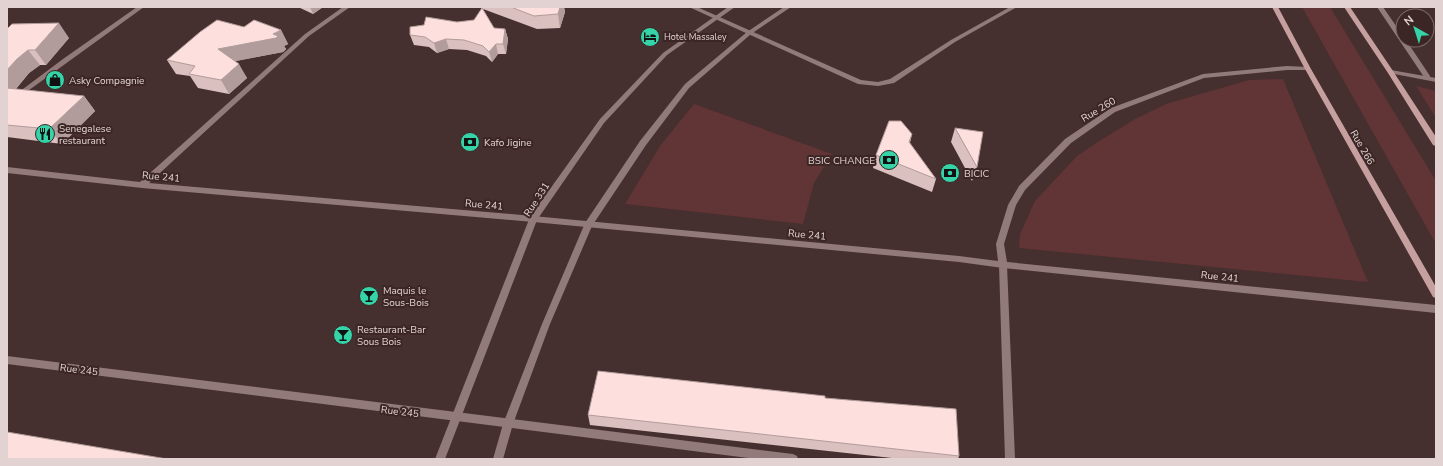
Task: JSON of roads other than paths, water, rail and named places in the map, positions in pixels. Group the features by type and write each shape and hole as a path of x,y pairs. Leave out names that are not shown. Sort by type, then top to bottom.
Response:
{"main road":[{"name":"Rue 266","path":"1275,7 1308,69 1436,295"},
{"path":"1347,7 1391,72 1436,143"}],"street":[{"path":"7,104 65,60 141,7"},
{"path":"142,185 307,35 347,7"},
{"path":"692,7 860,82 878,84 892,81 953,41 1014,7"},
{"name":"Rue 331","path":"440,459 533,219 602,121 665,54 732,7"},
{"path":"498,459 508,424 546,324 588,225 643,143 687,86 748,33 788,7"},
{"path":"1380,7 1428,78"},
{"name":"Rue 260","path":"1010,459 1000,244 1012,205 1022,188 1068,141 1113,110 1203,76 1287,68 1308,69"},
{"path":"1391,72 1436,80"},
{"name":"Rue 241","path":"7,170 142,185 533,219 959,259 1002,265 1436,309"},
{"name":"Rue 245","path":"7,360 455,418 793,459"}],"place":[{"name":"Hotel Massaley","path":"650,37"},
{"name":"Asky Compagnie","path":"55,80"},
{"name":"Senegalese restaurant","path":"45,134"},
{"name":"Kafo Jigine","path":"470,142"},
{"name":"BSIC CHANGE","path":"889,160"},
{"name":"BICIC","path":"950,173"},
{"name":"Maquis le Sous-Bois","path":"369,296"},
{"name":"Restaurant-Bar Sous Bois","path":"343,335"}]}
